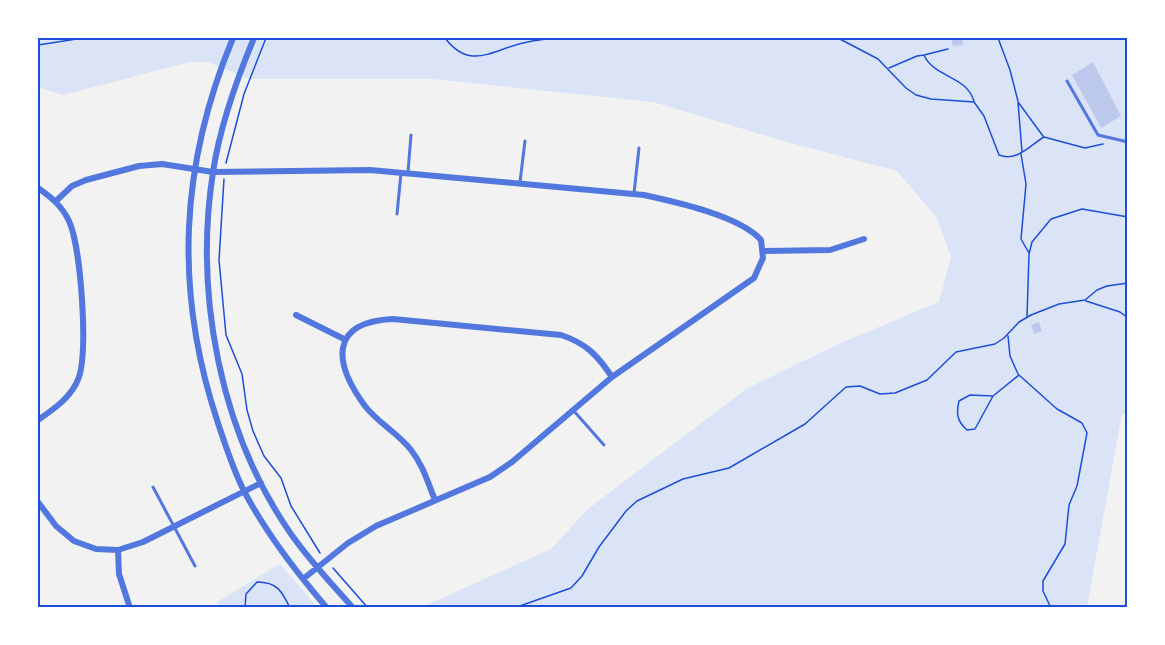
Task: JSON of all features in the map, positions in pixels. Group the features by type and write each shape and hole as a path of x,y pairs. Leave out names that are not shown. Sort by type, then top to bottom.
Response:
{"street":[{"path":"233,38 202,124 194,169 188,267 192,321 202,376 244,492 303,579 327,608"},
{"path":"254,38 225,118 213,172 207,232 214,340 225,387 261,483 291,534 353,608"},
{"path":"56,201 79,183 139,166 162,164 213,172 370,170 634,194 669,200 745,226 761,240 764,251 760,268 754,278 612,378 512,462 489,477 376,526 348,543 303,579"},
{"path":"38,188 56,201 68,219 75,237 84,340 83,359 78,379 68,396 38,420"},
{"path":"764,251 830,250 864,239"},
{"path":"296,315 344,339"},
{"path":"435,500 424,470 412,452 365,406 346,374 342,362 344,339 359,326 376,319 393,318 561,335 586,346 598,356 612,378"},
{"path":"38,502 56,526 74,542 96,549 118,550 173,527 261,483"},
{"path":"118,550 119,574 130,608"}],"lane":[{"path":"1067,81 1098,135 1128,142"},
{"path":"397,214 411,135"},
{"path":"520,184 525,141"},
{"path":"634,194 639,148"},
{"path":"573,410 604,445"},
{"path":"153,486 195,566"}],"path":[{"path":"38,45 83,38"},
{"path":"227,157 244,94 266,38"},
{"path":"445,38 459,51 482,57 523,43 566,38"},
{"path":"593,38 615,38"},
{"path":"838,38 878,59 916,95 931,99 974,102"},
{"path":"998,38 1010,70 1018,102 1021,153 1026,184 1020,239 1029,253"},
{"path":"889,68 923,55 948,49"},
{"path":"923,55 928,64 961,82 971,92 974,102 984,116 999,155 1007,158 1021,153 1044,137"},
{"path":"1018,102 1044,137 1085,148 1095,148 1113,140"},
{"path":"223,182 219,260 226,334 242,374 247,410 253,431 268,462 281,478 291,506 320,552"},
{"path":"1027,317 1029,253 1041,230 1051,219 1082,209 1128,217"},
{"path":"1085,300 1097,290 1118,283 1128,283"},
{"path":"514,608 571,588 582,576 599,547 626,511 648,494 683,479 729,468 805,424 846,387 860,386 880,394 895,393 927,380 956,352 994,344 1027,317 1059,304 1085,300 1119,312 1128,318"},
{"path":"1008,334 1010,356 1019,375 1057,409 1082,423 1087,434 1077,486 1069,505 1065,544 1043,581 1043,591 1051,608"},
{"path":"993,396 970,395 959,401 957,413 960,424 967,430 975,429 993,396 1019,375"},
{"path":"264,465 268,462"},
{"path":"335,572 368,608"},
{"path":"245,608 246,594 251,586 257,582 268,582 278,586 290,608"}],"shaded area":[{"path":"38,38 1127,38 1127,414 1122,414 1087,607 422,607 551,549 588,509 746,389 838,344 939,302 951,257 937,218 897,171 787,142 653,102 432,79 249,79 208,62 190,62 63,95 38,87"},
{"path":"280,564 317,607 219,607 217,602"}],"building":[{"path":"951,38 962,38 963,45 953,46"},
{"path":"1093,62 1121,116 1101,128 1072,75"},
{"path":"1039,322 1042,331 1034,334 1031,325"}]}
